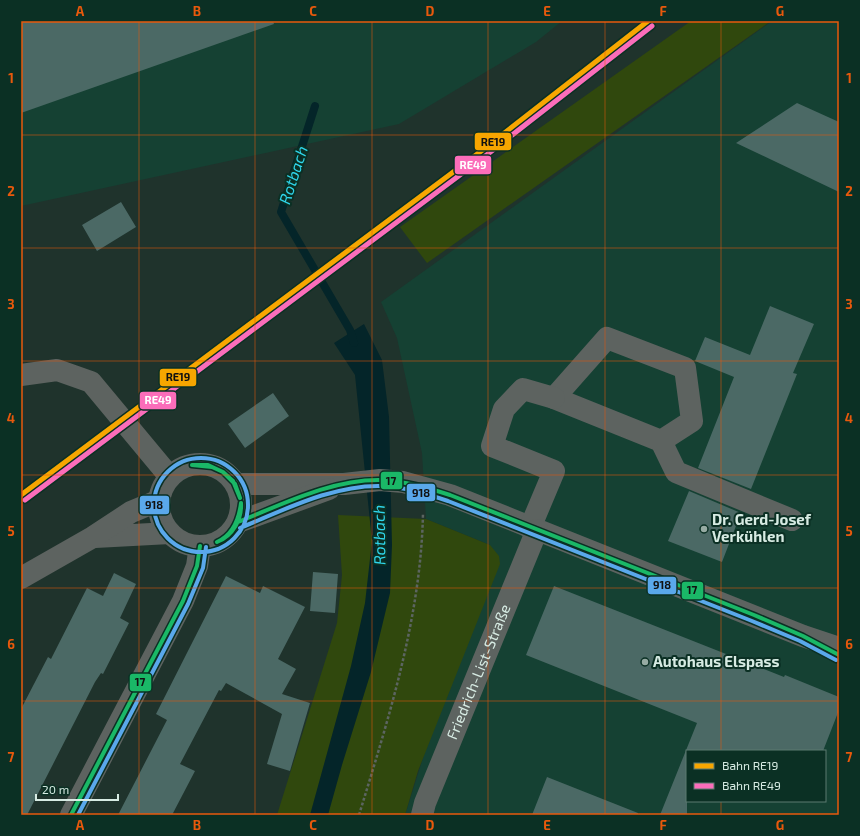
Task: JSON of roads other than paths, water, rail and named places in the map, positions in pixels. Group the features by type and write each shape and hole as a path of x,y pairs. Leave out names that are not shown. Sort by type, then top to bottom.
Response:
{"street":[{"path":"661,441 692,421 685,368 607,338 554,398 661,441 676,472 792,520"},
{"path":"21,375 57,370 91,382 170,477"},
{"name":"Friedrich-List-Straße","path":"422,815 534,529 554,471 492,446 504,409 523,388 554,398"},
{"path":"205,464 217,467 228,474 236,484 241,496 241,509 238,522 232,532 223,539 212,544 200,546 184,542 170,533 160,512 160,500 163,488 170,477 180,470 192,465 205,464"},
{"path":"236,484 344,484 380,480 413,484 450,495 803,636 839,648"},
{"path":"238,522 344,484"},
{"path":"21,578 94,537 131,512 160,500"},
{"path":"94,537 170,533"},
{"path":"71,815 183,601 198,566 200,546"},
{"path":"803,636 839,655"}],"water":[{"path":"364,324 382,360 389,417 392,545 390,593 371,672 328,815 310,815 351,666 365,603 372,541 355,375 334,343"}],"waterway":[{"name":"Rotbach","path":"315,106 281,212 350,330 354,343"}],"rail line":[{"name":"RE19","path":"21,495 480,152 648,21"},
{"name":"RE49","path":"25,500 484,157 652,26"}],"place":[{"name":"Dr. Gerd-Josef Verkühlen","path":"704,529"},
{"name":"Autohaus Elspass","path":"645,662"}]}
